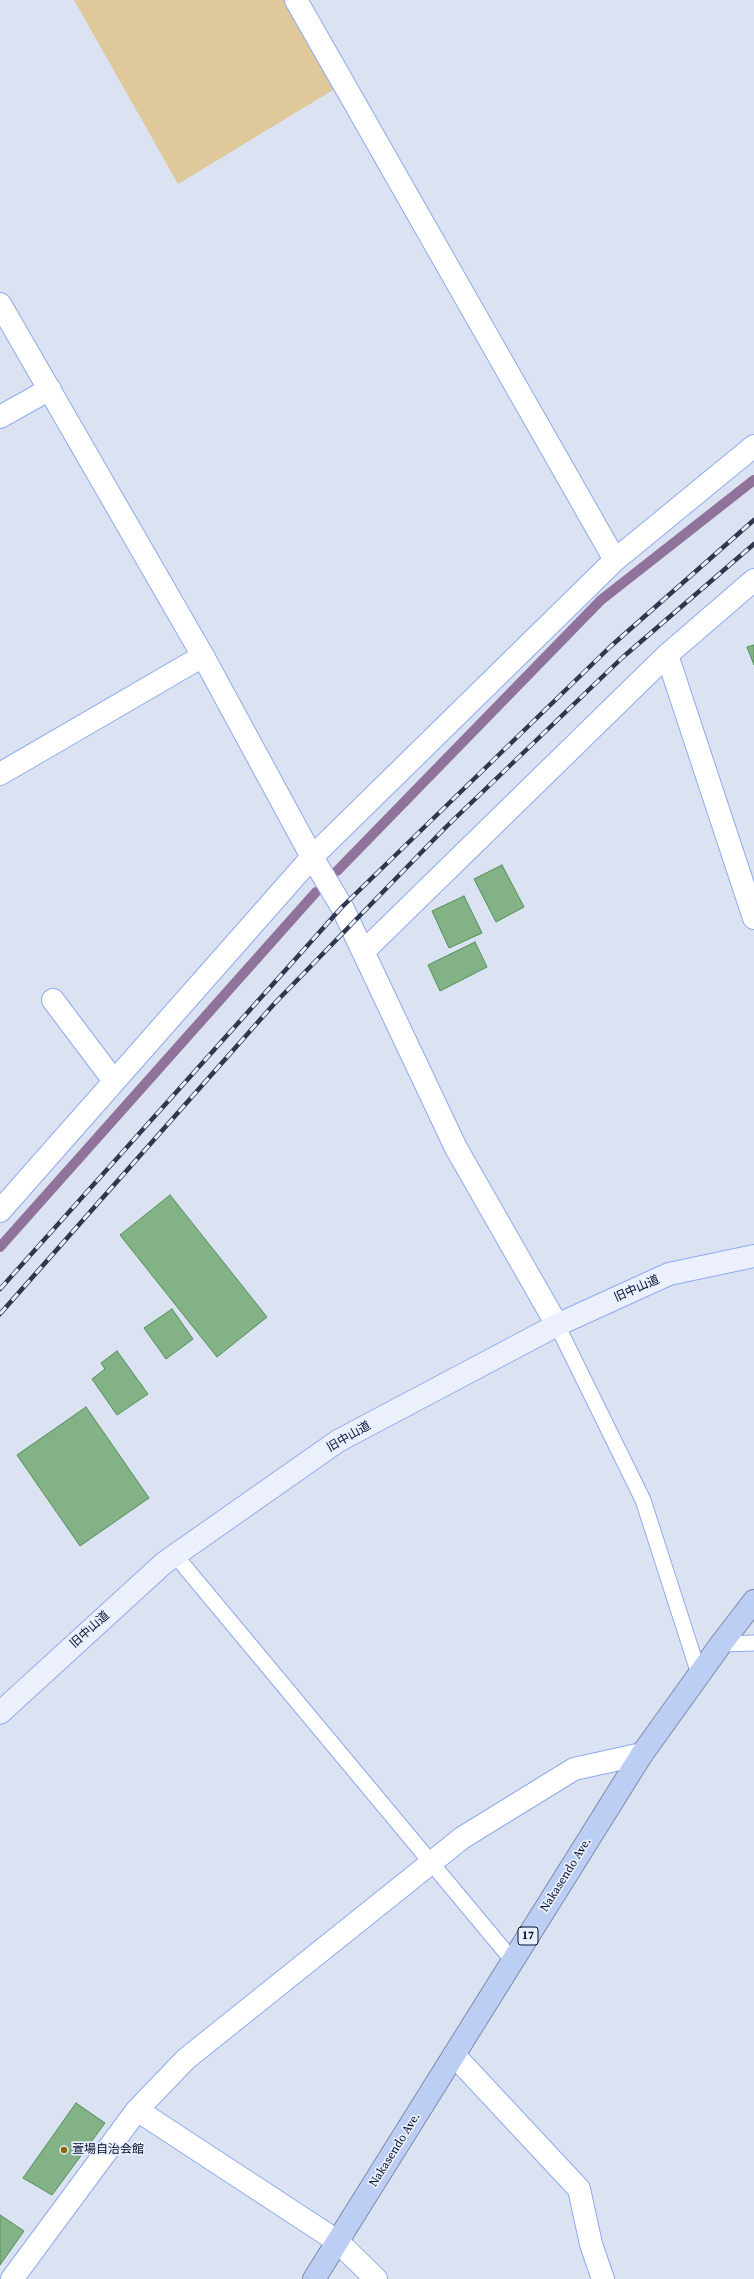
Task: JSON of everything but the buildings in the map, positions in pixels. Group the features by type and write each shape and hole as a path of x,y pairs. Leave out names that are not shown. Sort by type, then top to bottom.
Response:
{"highway":[{"name":"Nakasendo Ave.","path":"314,2279 642,1754 699,1674 754,1601"}],"street":[{"path":"296,0 615,560"},
{"path":"0,304 203,656 312,857 342,907 456,1148 557,1325"},
{"path":"0,418 50,389"},
{"path":"0,1211 312,857 615,560 754,446"},
{"path":"364,951 667,655 754,580"},
{"path":"667,655 754,918"},
{"path":"0,774 203,656"},
{"path":"53,1000 114,1081"},
{"name":"旧中山道","path":"0,1713 164,1563 338,1441 557,1325 669,1274 754,1256"},
{"path":"12,2279 137,2110 186,2059 462,1838 574,1769 642,1754"},
{"path":"454,2055 579,2189 591,2244 603,2279"},
{"path":"137,2110 337,2241 376,2279"}],"lane":[{"path":"557,1325 643,1500 699,1674"},
{"path":"175,1555 513,1961"},
{"path":"721,1644 754,1643"}],"shaded area":[{"path":"74,0 287,0 338,87 178,184"}],"waterway":[{"path":"337,871 601,600 754,480"},
{"path":"0,1247 316,892"}],"railway":[{"path":"0,1289 342,907 611,646 754,520"},
{"path":"0,1314 274,1004 446,827 623,657 754,544"}],"place":[{"name":"萱場自治会館","path":"64,2150"}]}
